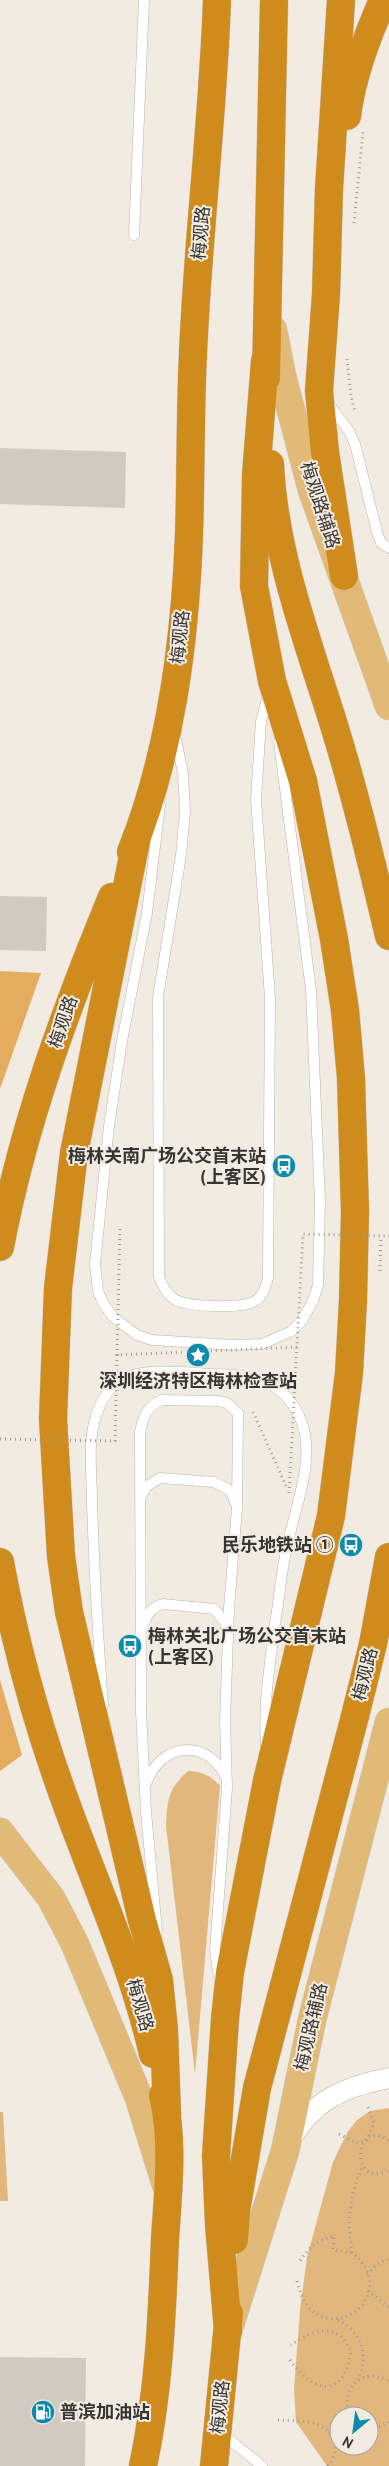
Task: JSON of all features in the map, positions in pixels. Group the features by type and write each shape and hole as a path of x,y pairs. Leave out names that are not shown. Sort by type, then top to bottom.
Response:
{"highway":[{"path":"228,2331 219,2224 216,2156 230,1972 267,1781 331,1516 348,1373 353,1301 355,1212 353,1107 345,1010 334,939 303,781 272,681 254,586 256,484 268,299 274,0"},
{"path":"341,0 329,189 326,294 319,391 325,452 344,576"},
{"path":"326,294 350,92 368,34 383,0"},
{"name":"梅观路","path":"0,1247 10,1192 32,1113 72,994 137,836 154,782 170,714 180,647 189,537 193,345 215,8"},
{"path":"265,360 270,476 279,535 294,592 358,803 389,936"},
{"path":"137,836 74,1153 58,1288 53,1419 61,1556 69,1612 142,1920 159,1980 164,2030 167,2114"},
{"name":"梅观路","path":"214,2466 228,2331 236,2211 257,2088 373,1644 389,1557"},
{"name":"梅观路","path":"0,1562 25,1675 66,1803 132,1977 167,2114 168,2192 159,2363 143,2466"}],"main road":[{"name":"梅观路辅路","path":"268,299 282,376 312,490 389,706"},
{"name":"梅观路辅路","path":"228,2331 284,2151 312,2020 389,1722"},
{"path":"0,1832 51,1898 76,1944 139,2098 168,2192"}],"street":[{"path":"284,2151 300,2124 320,2104 346,2089 389,2078"}],"lane":[{"path":"134,234 144,0"},
{"path":"319,391 352,437 377,532 381,543 389,548"},
{"path":"170,714 183,773 185,811 181,855 158,997 159,1277 165,1291 175,1300 190,1304 243,1305 255,1301 264,1292 268,1278 270,998 256,799 261,721 272,681"},
{"path":"170,714 147,913 122,1040 109,1126 95,1277 103,1303 112,1317 137,1335 170,1343 262,1344 290,1332 302,1322 313,1301 318,1285 320,1202 311,990 290,836 272,681"},
{"path":"108,1780 93,1515 91,1441 98,1409 106,1394 119,1382 133,1374 147,1372 234,1374 257,1378 282,1392 294,1405 303,1424 306,1443 306,1464 285,1552 264,1709 267,1781"},
{"path":"159,1980 144,1789 140,1432 144,1416 154,1403 162,1400 219,1401 234,1407 238,1421 237,1508 228,1640 225,1745 227,1780 222,1883 215,1950 225,2019"},
{"path":"140,1497 147,1486 160,1478 214,1482 231,1491 237,1508"},
{"path":"141,1631 149,1612 155,1606 163,1604 206,1607 220,1614 225,1622 228,1640"},
{"path":"144,1789 157,1762 168,1753 183,1750 197,1751 211,1757 221,1768 227,1780"},
{"path":"218,2430 262,2466"}],"path":[{"path":"354,226 364,127"},
{"path":"346,352 351,396 356,415"},
{"path":"0,1439 115,1441 120,1226"},
{"path":"234,1407 255,1412 289,1493 304,1234 389,1236"},
{"path":"234,1345 234,1374"},
{"path":"117,1354 298,1347"},
{"path":"368,2105 374,2123 367,2140 360,2149 359,2155 363,2166 374,2173 380,2173 389,2169"},
{"path":"339,2134 356,2143 378,2136 389,2140"},
{"path":"352,2253 350,2208 357,2178 363,2166"},
{"path":"297,2281 300,2295 313,2313 323,2318 336,2319 354,2313 362,2305 368,2291 368,2274 361,2261 352,2253 333,2250 334,2236 319,2239 300,2260"},
{"path":"368,2274 379,2263 389,2259"},
{"path":"368,2291 389,2307"},
{"path":"336,2319 347,2325 360,2340 365,2356 358,2380 347,2392 347,2406"},
{"path":"290,2360 301,2376 310,2383 320,2386 336,2384 344,2379 349,2369 352,2351 340,2335 323,2330 306,2335 291,2345"},
{"path":"358,2380 374,2376 388,2381"},
{"path":"278,2420 318,2425 329,2433"},
{"path":"327,2466 334,2456"}],"shaded area":[{"path":"0,971 41,973 0,1089"},
{"path":"0,1680 22,1755 0,1771"},
{"path":"188,1771 206,1775 220,1786 195,2074 166,1826 170,1796 181,1777"},
{"path":"389,2108 389,2466 327,2466 296,2422 294,2389 300,2310 307,2257 333,2162 347,2133 357,2120 370,2111"},
{"path":"0,2112 3,2112 8,2201 0,2201"}],"building":[{"path":"0,448 126,452 125,508 0,504"},
{"path":"0,896 47,897 46,951 0,950"},
{"name":"普滨加油站","path":"0,2357 86,2358 85,2466 0,2466"}],"place":[{"name":"梅林关南广场公交首末站 (上客区)","path":"284,1166"},
{"name":"深圳经济特区梅林检查站","path":"198,1355"},
{"name":"民乐地铁站 ①","path":"351,1545"},
{"name":"梅林关北广场公交首末站 (上客区)","path":"130,1646"},
{"name":"普滨加油站","path":"43,2412"}]}
